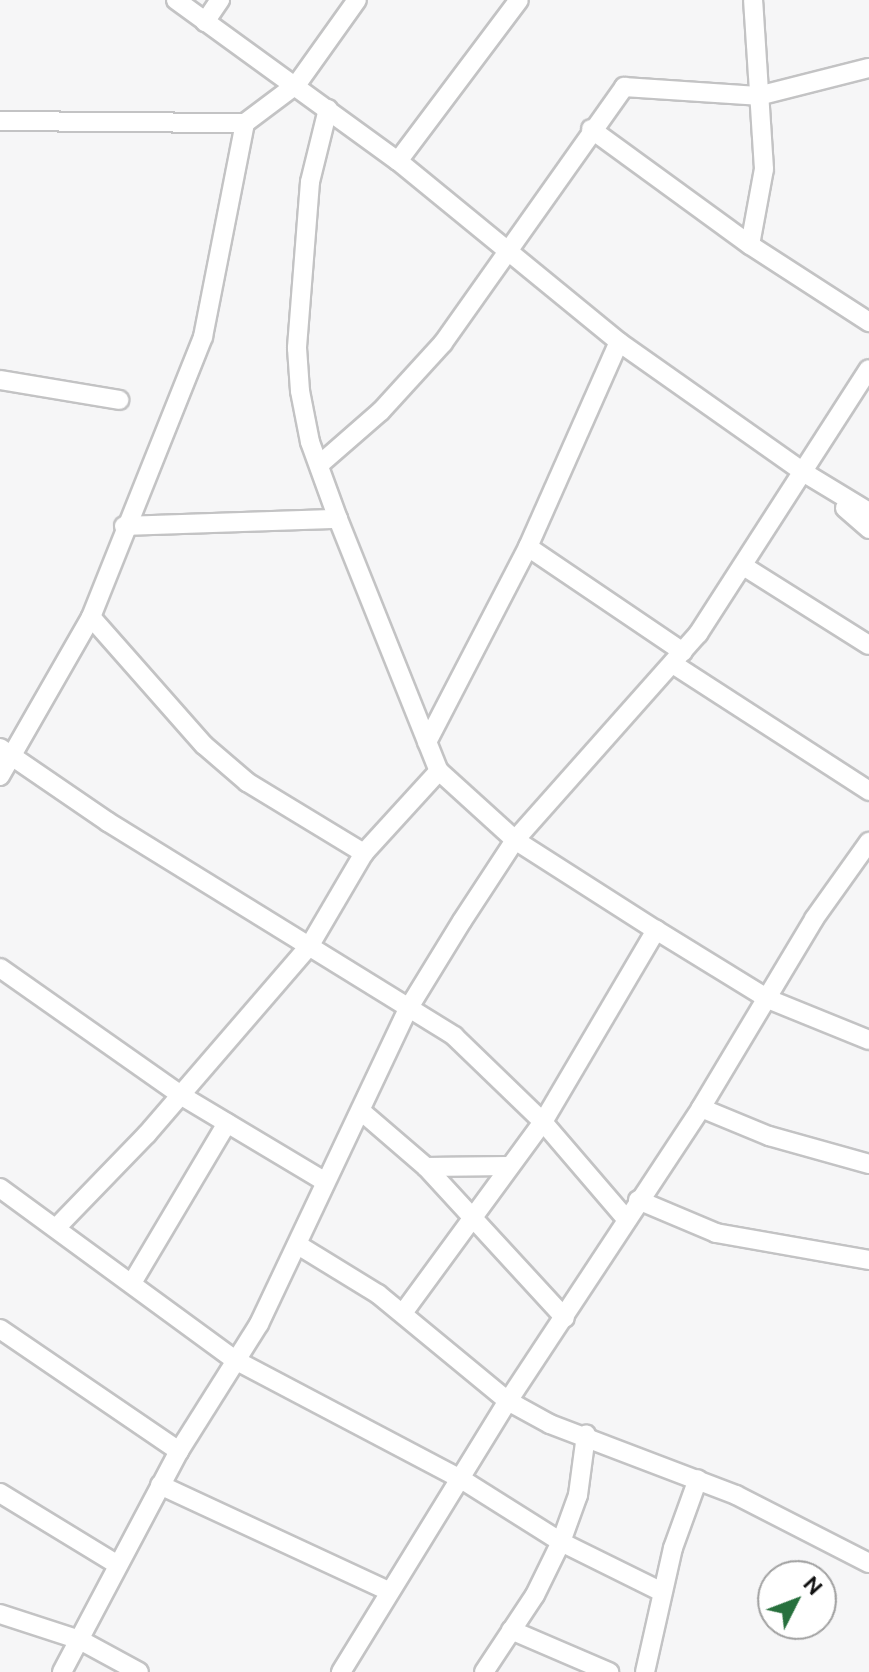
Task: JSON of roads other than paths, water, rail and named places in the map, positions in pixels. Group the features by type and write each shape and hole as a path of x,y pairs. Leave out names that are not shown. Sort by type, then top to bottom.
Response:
{"street":[{"path":"176,0 297,84 398,161 504,251 619,342 803,472 869,512"},
{"path":"205,22 220,0"},
{"path":"0,121 245,123 297,84 357,0"},
{"path":"398,161 519,0"},
{"path":"750,245 764,169 753,0"},
{"path":"319,465 381,411 443,343 504,251 624,87 758,96 869,68"},
{"path":"328,109 310,182 297,348 300,391 319,465 338,519 439,771 515,840 656,930 768,999 869,1040"},
{"path":"0,776 5,752 91,617 124,526 203,337 245,123"},
{"path":"591,129 750,245 869,322"},
{"path":"427,742 528,547 619,342"},
{"path":"62,1672 160,1485 235,1360 298,1245 324,1181 361,1111 408,1009 515,840 678,658 745,567 869,369"},
{"path":"0,380 119,400"},
{"path":"803,472 869,529"},
{"path":"124,526 338,519"},
{"path":"528,547 678,658 869,791"},
{"path":"745,567 869,645"},
{"path":"91,617 204,745 247,782 364,853"},
{"path":"5,752 108,822 310,945 483,1059 543,1122 626,1219"},
{"path":"57,1227 182,1096 310,945 364,853 439,771"},
{"path":"341,1672 388,1591 508,1401 701,1108 814,919 869,842"},
{"path":"403,1313 543,1122 656,930"},
{"path":"0,968 182,1096 324,1181"},
{"path":"701,1108 769,1136 869,1164"},
{"path":"361,1111 426,1167 565,1318"},
{"path":"132,1283 227,1123"},
{"path":"426,1167 509,1166"},
{"path":"0,1188 235,1360 461,1479 561,1542 662,1592"},
{"path":"638,1200 716,1233 869,1260"},
{"path":"298,1245 403,1313 508,1401 550,1424 698,1479 869,1563"},
{"path":"0,1329 179,1451"},
{"path":"484,1672 561,1542 578,1495 586,1435"},
{"path":"645,1672 662,1592 698,1479"},
{"path":"160,1485 388,1591"},
{"path":"0,1493 118,1565"},
{"path":"0,1614 80,1640 139,1672"},
{"path":"511,1630 609,1672"}]}
